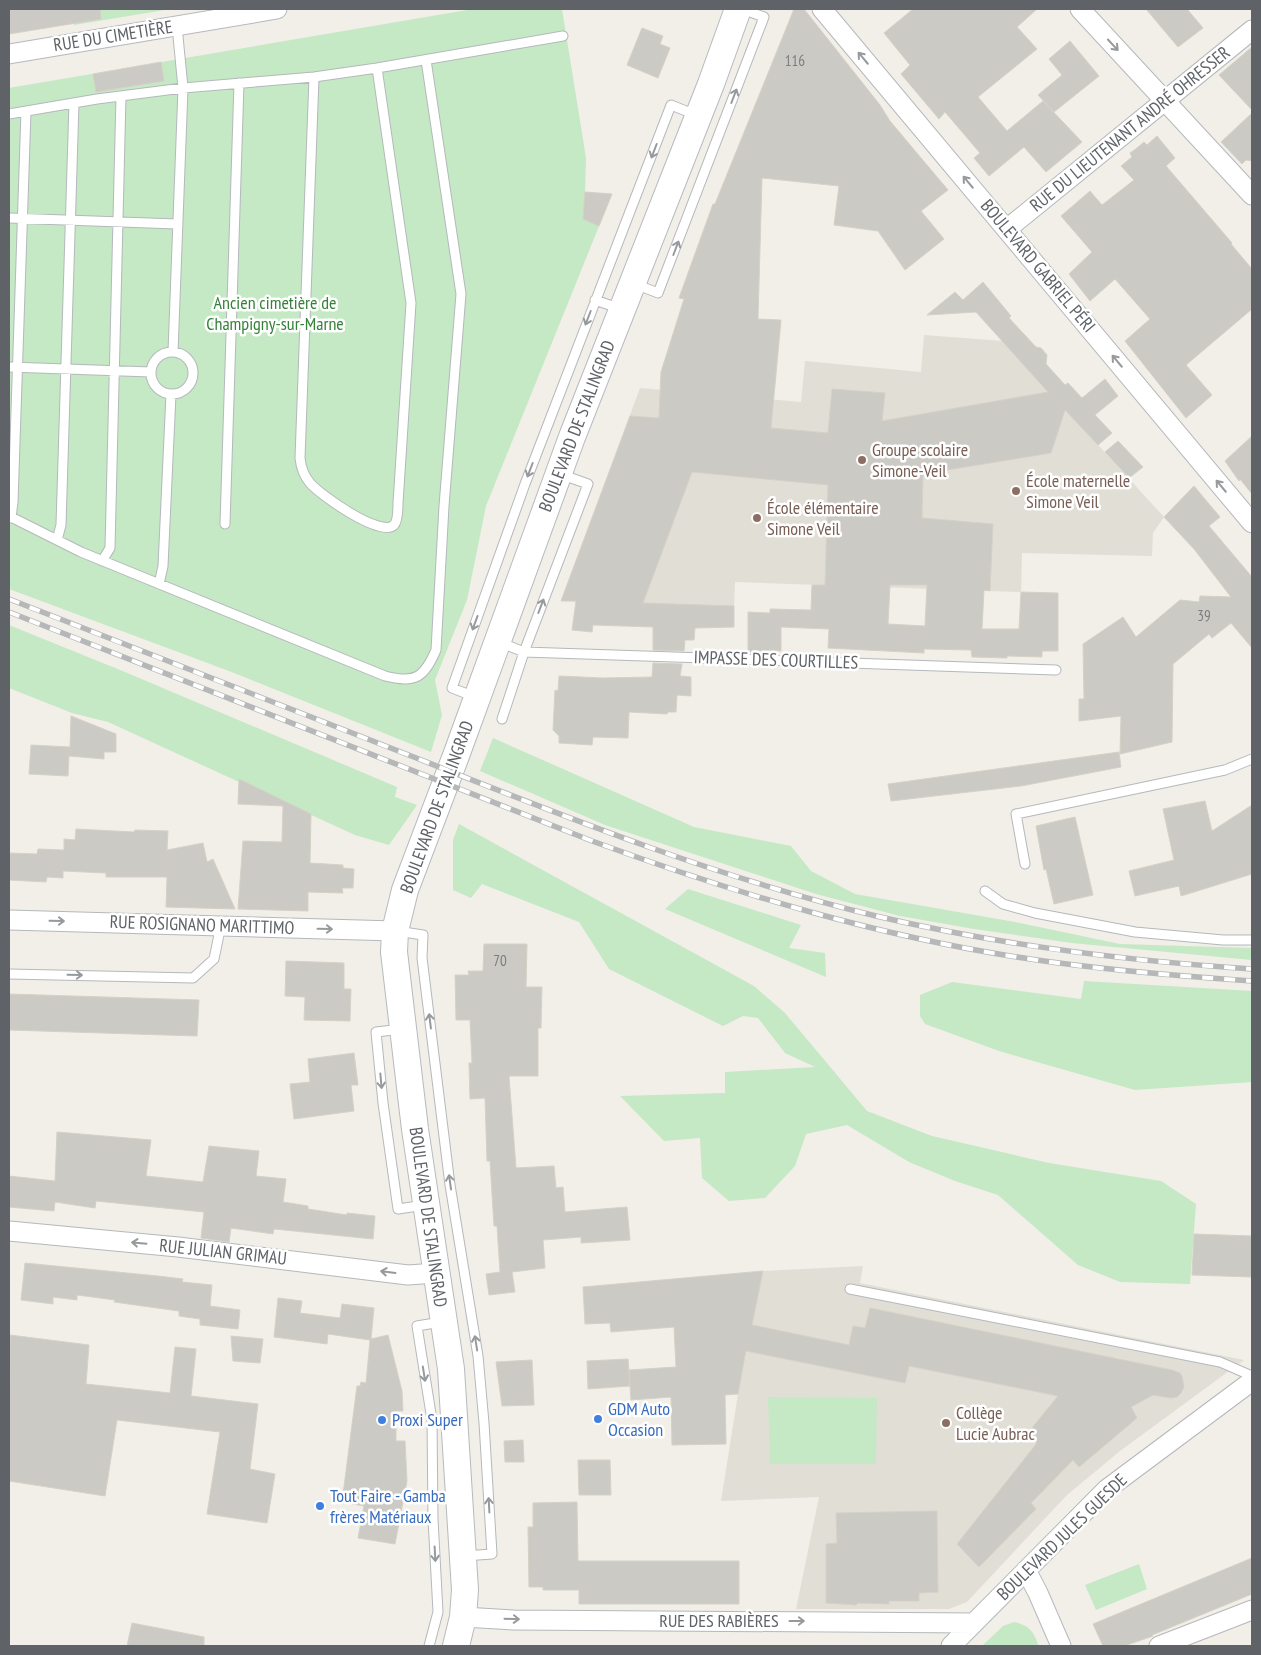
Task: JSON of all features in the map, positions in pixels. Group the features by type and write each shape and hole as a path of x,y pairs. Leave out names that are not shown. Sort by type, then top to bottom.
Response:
{"main road":[{"name":"BOULEVARD DE STALINGRAD","path":"456,1646 463,1617 465,1590 451,1369 415,1129 394,952 395,931 406,890 478,698 558,473 738,9"}],"street":[{"name":"RUE DU CIMETIÈRE","path":"9,54 277,9"},
{"name":"BOULEVARD GABRIEL PÉRI","path":"822,9 1252,523"},
{"path":"1080,9 1252,195"},
{"name":"RUE DU LIEUTENANT ANDRÉ OHRESSER","path":"1007,229 1252,30"},
{"name":"RUE ROSIGNANO MARITTIMO","path":"9,920 395,931"},
{"name":"RUE JULIAN GRIMAU","path":"9,1231 178,1247 408,1275 436,1273"},
{"name":"BOULEVARD JULES GUESDE","path":"951,1646 1108,1489 1252,1381"},
{"path":"1026,1570 1061,1646"},
{"path":"1159,1646 1252,1610"},
{"name":"RUE DES RABIÈRES","path":"463,1617 514,1620 974,1622"}],"lane":[{"path":"632,282 658,293 764,17 742,9"},
{"path":"173,352 183,88 177,26"},
{"path":"9,114 183,88 314,77 563,36"},
{"path":"26,111 13,368 13,502 10,517 102,561 385,676 401,680 420,676 428,667 436,650 444,506 461,294 426,60"},
{"path":"314,77 301,467 308,482 336,505 364,521 382,528 388,528 393,526 396,520 398,503 410,303 377,68"},
{"path":"225,524 240,83"},
{"path":"102,561 110,548 119,222 120,96"},
{"path":"57,540 62,525 74,103"},
{"path":"478,698 452,688 525,484 672,105 698,115"},
{"path":"9,218 177,224"},
{"path":"595,300 621,309"},
{"path":"173,352 186,358 190,364 192,378 184,390 171,394 163,392 157,387 152,380 151,372 153,364 158,357 165,353 173,352"},
{"path":"13,368 151,372"},
{"path":"159,584 163,566 171,394"},
{"path":"502,719 524,652 588,484 558,473"},
{"name":"IMPASSE DES COURTILLES","path":"498,642 524,652 1056,670"},
{"path":"1026,864 1016,814 1225,770 1252,759"},
{"path":"985,891 1003,904 1035,913 1135,932 1223,940 1252,940"},
{"path":"9,974 192,978 214,959 221,925"},
{"path":"395,931 423,935 422,958 450,1185 478,1356 492,1554 463,1556"},
{"path":"850,1290 1220,1362 1252,1376"},
{"path":"429,1646 438,1612 433,1519 432,1420 416,1326 444,1321"}],"shaded area":[{"name":"Groupe scolaire Simone-Veil","path":"924,335 1003,341 1164,517 1153,533 1152,556 1022,553 1021,592 735,582 734,606 561,601 640,388 801,402 805,361 921,372"},
{"name":"Collège Lucie Aubrac","path":"863,1266 860,1283 1244,1360 1120,1451 1067,1495 967,1602 949,1609 796,1609 819,1497 721,1501 738,1394 763,1271"}],"green space":[{"path":"71,9 171,9 74,25"},
{"name":"Ancien cimetière de Champigny-sur-Marne","path":"473,9 562,9 586,158 585,192 612,194 486,506 467,600 435,680 442,715 431,752 229,671 9,589 9,88"},
{"path":"9,625 397,787 395,797 417,805 389,845 355,835 108,722 72,713 9,688"},
{"path":"493,738 694,827 791,846 811,871 855,894 1015,922 1120,944 1252,948 1252,960 1072,943 974,929 900,916 816,894 605,825 480,771"},
{"path":"459,824 754,986 785,1013 867,1111 932,1136 1049,1163 1161,1181 1196,1204 1190,1284 1120,1282 1078,1265 998,1195 955,1181 909,1162 847,1125 806,1134 795,1166 765,1198 729,1201 702,1178 700,1138 664,1141 620,1096 725,1093 725,1072 815,1067 785,1053 758,1018 743,1016 723,1026 609,969 579,922 482,884 471,898 453,890 453,840"},
{"path":"688,889 801,925 789,948 825,953 826,977 665,909"},
{"path":"1084,981 1252,991 1252,1082 1135,1090 999,1051 925,1024 920,1016 920,995 952,982 1081,999"},
{"path":"768,1397 877,1398 876,1464 770,1464"},
{"path":"1139,1564 1147,1589 1096,1610 1085,1585"},
{"path":"1014,1622 1024,1625 1030,1630 1039,1646 982,1646 1003,1626"}],"building":[{"path":"9,9 100,9 101,19 9,34"},
{"path":"794,9 804,9 880,105 890,121 948,190 921,211 944,239 905,270 878,231 834,225 839,186 762,178 758,319 781,320 771,428 828,433 832,389 885,393 882,421 1048,392 976,312 927,315 955,292 963,300 983,282 1011,316 1009,318 1036,347 1041,348 1047,355 1046,364 1065,385 1068,383 1082,398 1105,379 1118,396 1095,415 1112,433 1098,445 1065,410 1051,453 923,474 922,518 993,524 990,591 984,590 982,629 1019,629 1021,592 1058,593 1058,651 1042,651 1042,657 1007,656 1007,658 972,657 971,650 924,649 924,653 828,648 829,629 781,627 781,651 769,650 769,654 748,653 748,612 770,613 770,609 811,610 812,585 825,585 828,485 692,472 643,603 734,606 734,627 695,628 694,640 685,640 684,651 653,650 653,627 593,625 592,632 572,630 576,601 561,601 630,416 659,418 661,372 684,299 679,298 713,204 715,204","holes":["890,585 927,585 925,626 888,624"]},
{"path":"913,9 1037,9 1017,27 1037,49 978,97 1007,131 1043,101 1082,142 1046,172 1024,147 989,176 974,158 980,153 945,112 939,119 901,74 910,65 884,33"},
{"path":"1146,9 1187,9 1203,28 1178,47"},
{"path":"642,28 663,36 660,44 670,48 658,78 627,65"},
{"path":"1070,41 1099,76 1054,112 1038,95 1062,75 1049,59"},
{"path":"1252,47 1252,110 1219,75"},
{"path":"161,62 164,81 96,92 93,74"},
{"path":"1252,113 1252,161 1246,160 1242,164 1221,142"},
{"path":"1157,136 1175,158 1166,166 1252,269 1252,309 1186,365 1212,395 1186,418 1125,341 1150,319 1115,279 1090,301 1069,274 1092,252 1061,216 1090,191 1102,205 1134,180 1121,166 1132,157 1130,153 1144,142 1147,145"},
{"path":"585,192 612,194 599,226 583,219"},
{"path":"1252,436 1252,494 1240,479 1239,481 1225,461"},
{"path":"1118,441 1143,467 1129,478 1105,452"},
{"path":"1194,486 1220,517 1209,526 1252,577 1252,648 1231,623 1212,638 1209,634 1173,664 1172,742 1120,754 1121,716 1079,721 1079,699 1084,699 1083,644 1123,617 1136,637 1180,600 1199,602 1200,596 1231,597 1194,549 1164,517"},
{"path":"653,663 682,664 680,676 691,677 691,696 677,695 676,712 668,712 667,714 629,712 628,738 593,737 592,745 559,743 559,736 553,730 555,690 558,691 559,676 603,678 652,677"},
{"path":"71,716 116,734 116,752 104,752 104,759 69,756 68,776 29,774 31,745 70,747"},
{"path":"1119,752 1121,767 1021,786 891,801 888,784"},
{"path":"239,779 311,814 310,863 343,865 343,868 354,869 353,888 342,888 343,893 308,892 308,911 238,909 243,841 282,842 283,806 238,804"},
{"path":"1205,801 1212,831 1252,805 1252,874 1181,896 1179,886 1135,896 1129,871 1174,860 1163,809"},
{"path":"1075,817 1093,895 1054,904 1046,869 1044,870 1036,826"},
{"path":"76,829 134,832 135,830 168,831 167,850 203,843 207,862 213,859 235,909 166,907 167,877 106,877 106,873 63,871 63,878 47,877 46,882 9,880 9,853 37,854 38,849 64,850 64,839 75,840"},
{"path":"484,944 527,944 526,987 542,987 541,1028 538,1028 538,1076 509,1076 516,1168 554,1166 556,1188 563,1187 565,1212 627,1207 630,1240 581,1243 581,1237 543,1240 545,1268 512,1272 515,1292 489,1295 486,1274 500,1272 497,1226 494,1226 490,1161 487,1161 485,1098 470,1099 469,1063 472,1063 470,1020 456,1020 455,975 469,975 468,971 483,971"},
{"path":"286,961 344,963 344,989 351,989 350,1021 304,1020 305,997 285,996"},
{"path":"9,994 199,1000 197,1036 9,1030"},
{"path":"354,1053 358,1085 351,1085 354,1111 294,1119 290,1084 310,1082 308,1059"},
{"path":"57,1132 151,1140 146,1176 203,1182 209,1146 259,1151 256,1176 286,1179 283,1202 308,1206 308,1209 347,1215 347,1213 375,1216 373,1239 274,1229 273,1234 231,1228 229,1242 201,1238 204,1212 96,1201 95,1208 55,1202 54,1211 9,1207 9,1176 55,1181"},
{"path":"1194,1234 1252,1236 1252,1277 1192,1275"},
{"path":"25,1263 158,1276 183,1279 182,1282 212,1285 210,1306 240,1310 238,1329 200,1325 200,1319 179,1316 179,1311 114,1302 115,1300 77,1295 77,1300 53,1297 53,1304 21,1300"},
{"path":"763,1271 752,1325 849,1345 853,1326 865,1328 870,1308 1172,1370 1180,1373 1184,1387 1177,1397 1153,1395 1131,1407 1137,1418 1079,1467 1073,1460 1031,1503 1036,1509 979,1567 957,1544 1037,1443 1027,1434 1058,1396 909,1366 905,1383 746,1351 738,1394 725,1395 726,1444 672,1445 671,1397 631,1400 629,1370 676,1367 674,1327 611,1332 610,1323 585,1324 583,1287"},
{"path":"278,1298 302,1301 300,1313 340,1318 342,1304 374,1308 371,1339 388,1335 402,1391 403,1411 396,1411 396,1441 405,1441 407,1481 395,1544 358,1538 364,1506 342,1502 357,1386 360,1386 361,1382 366,1383 370,1340 328,1334 327,1344 274,1337"},
{"path":"10,1335 89,1345 86,1384 170,1393 175,1347 196,1349 191,1396 258,1404 250,1469 275,1474 267,1523 207,1514 220,1432 117,1420 105,1496 9,1481"},
{"path":"231,1336 263,1339 260,1363 233,1361"},
{"path":"628,1359 630,1386 588,1389 587,1361"},
{"path":"532,1360 534,1405 502,1406 496,1362"},
{"path":"523,1440 524,1462 505,1462 504,1441"},
{"path":"578,1460 610,1460 611,1495 579,1495"},
{"path":"577,1502 578,1561 739,1561 739,1604 579,1604 579,1590 543,1590 543,1587 529,1587 528,1527 533,1527 533,1503"},
{"path":"937,1511 938,1592 919,1593 919,1601 889,1601 889,1604 858,1603 856,1605 826,1603 826,1544 837,1543 836,1513"},
{"path":"1252,1558 1252,1594 1153,1636 1124,1646 1103,1646 1093,1624"},
{"path":"132,1623 204,1637 204,1646 127,1646"}],"railway":[{"path":"9,599 535,805 703,866 760,884 876,916 969,935 1110,956 1252,969"},
{"path":"9,612 592,841 753,895 863,926 974,950 1086,966 1252,981"}],"place":[{"name":"Groupe scolaire Simone-Veil","path":"862,460"},
{"name":"École maternelle Simone Veil","path":"1016,491"},
{"name":"École élémentaire Simone Veil","path":"757,518"},
{"name":"GDM Auto Occasion","path":"598,1419"},
{"name":"Proxi Super","path":"382,1420"},
{"name":"Collège Lucie Aubrac","path":"946,1423"},
{"name":"Tout Faire - Gamba frères Matériaux","path":"320,1506"}]}
